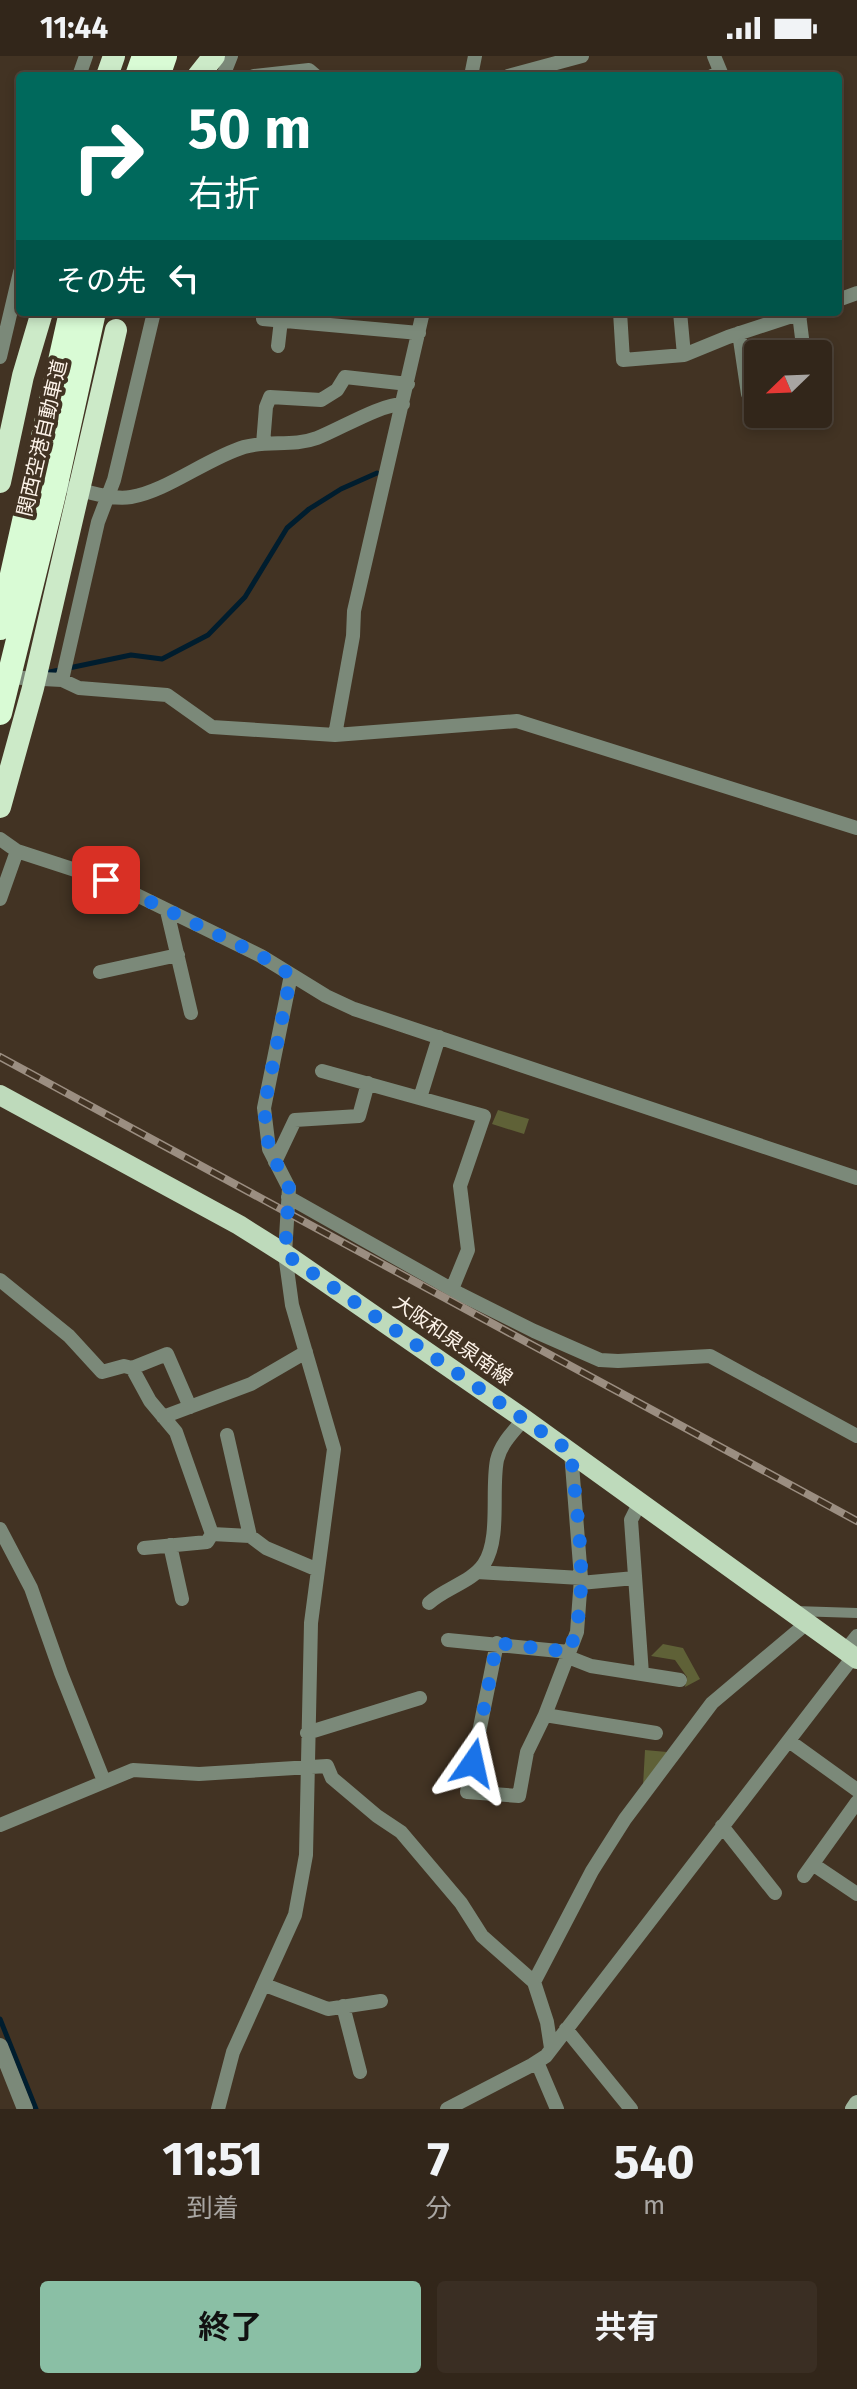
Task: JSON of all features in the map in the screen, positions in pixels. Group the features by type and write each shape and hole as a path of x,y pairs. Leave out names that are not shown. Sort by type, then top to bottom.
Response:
{"highway":[{"path":"201,72 214,56"},
{"path":"0,482 23,376 41,316"},
{"name":"関西空港自動車道","path":"0,628 70,316"},
{"name":"関西空港自動車道","path":"0,713 53,498 93,316"},
{"path":"0,807 33,688 118,321"}],"main road":[{"name":"大阪和泉泉南線","path":"0,1095 239,1225 285,1254 571,1452 799,1617 853,1650"},
{"path":"853,2109 857,2103"}],"street":[{"path":"523,72 582,56"},
{"path":"291,72 311,72"},
{"path":"0,357 16,289"},
{"path":"62,680 98,522 114,480 153,316"},
{"path":"335,735 353,636 354,611 422,316"},
{"path":"620,316 623,360 684,355 793,316"},
{"path":"680,316 684,355"},
{"path":"802,316 803,340"},
{"path":"263,319 419,333"},
{"path":"278,346 281,320"},
{"path":"347,343 350,326"},
{"path":"739,333 744,367"},
{"path":"263,444 266,407 270,397 321,400 337,390 345,377 408,384"},
{"path":"0,472 108,496 130,497 147,493 220,455 263,444 311,440 389,405 403,404"},
{"path":"0,677 62,680 79,688 167,695 212,727 335,735 517,721 857,828"},
{"path":"0,839 17,851 106,880 261,956 326,996 354,1009 857,1178"},
{"path":"0,899 17,851"},
{"path":"167,911 191,1013"},
{"path":"100,972 178,955"},
{"path":"218,2109 233,2052 295,1915 306,1855 311,1623 334,1449 292,1305 285,1254 289,1188 269,1149 264,1108 291,975"},
{"path":"420,1098 439,1037"},
{"path":"322,1071 484,1116 460,1186 468,1250 452,1289"},
{"path":"275,1162 295,1120 359,1116 368,1083"},
{"path":"288,1197 452,1289 534,1331 600,1360 710,1356 857,1436"},
{"path":"0,1280 69,1336 102,1372 124,1366 132,1368 167,1354 190,1407"},
{"path":"163,1417 251,1384 306,1352"},
{"path":"132,1368 150,1401 176,1432 212,1534"},
{"path":"429,1603 440,1593 477,1572 485,1563 491,1547 497,1459 503,1443 524,1419"},
{"path":"227,1435 250,1536"},
{"path":"497,1643 467,1792 519,1796 527,1752 577,1632 580,1580 571,1452"},
{"path":"640,1502 631,1520 642,1674"},
{"path":"0,1529 31,1588 104,1781"},
{"path":"212,1534 250,1536 266,1548 318,1570"},
{"path":"144,1548 207,1542 212,1534"},
{"path":"170,1545 182,1599"},
{"path":"477,1572 580,1580 635,1578"},
{"path":"534,1982 592,1871 712,1703 799,1617 857,1613"},
{"path":"448,1640 497,1643 568,1655 591,1666 680,1680"},
{"path":"447,2109 537,2062 551,2048 789,1741 853,1650"},
{"path":"307,1733 420,1698"},
{"path":"545,1715 656,1733"},
{"path":"789,1741 857,1790"},
{"path":"0,1825 133,1770 199,1774 327,1766 332,1778 401,1832 461,1903 482,1936 534,1982 547,2022 551,2048"},
{"path":"857,1802 809,1871 857,1894"},
{"path":"722,1826 775,1893"},
{"path":"265,1985 328,2009 381,2001"},
{"path":"343,2006 360,2072"},
{"path":"566,2029 631,2109"},
{"path":"0,2046 20,2107"},
{"path":"537,2062 557,2109"},
{"path":"475,2095 482,2109"}],"green space":[{"path":"498,1110 529,1119 524,1134 492,1124"},
{"path":"663,1644 683,1648 700,1679 685,1687 687,1677 675,1660 651,1656"},
{"path":"645,1750 667,1752 643,1786"}],"waterway":[{"path":"45,673 131,655 162,659 208,635 245,597 287,528 309,509 341,489 377,473"},
{"path":"0,2019 36,2109"}],"railway":[{"path":"0,1057 857,1521"}],"route":[{"path":"106,880 261,956 291,975 264,1108 269,1149 289,1188 285,1254 571,1452 581,1578 577,1632 569,1652 497,1643 473,1763"}]}
